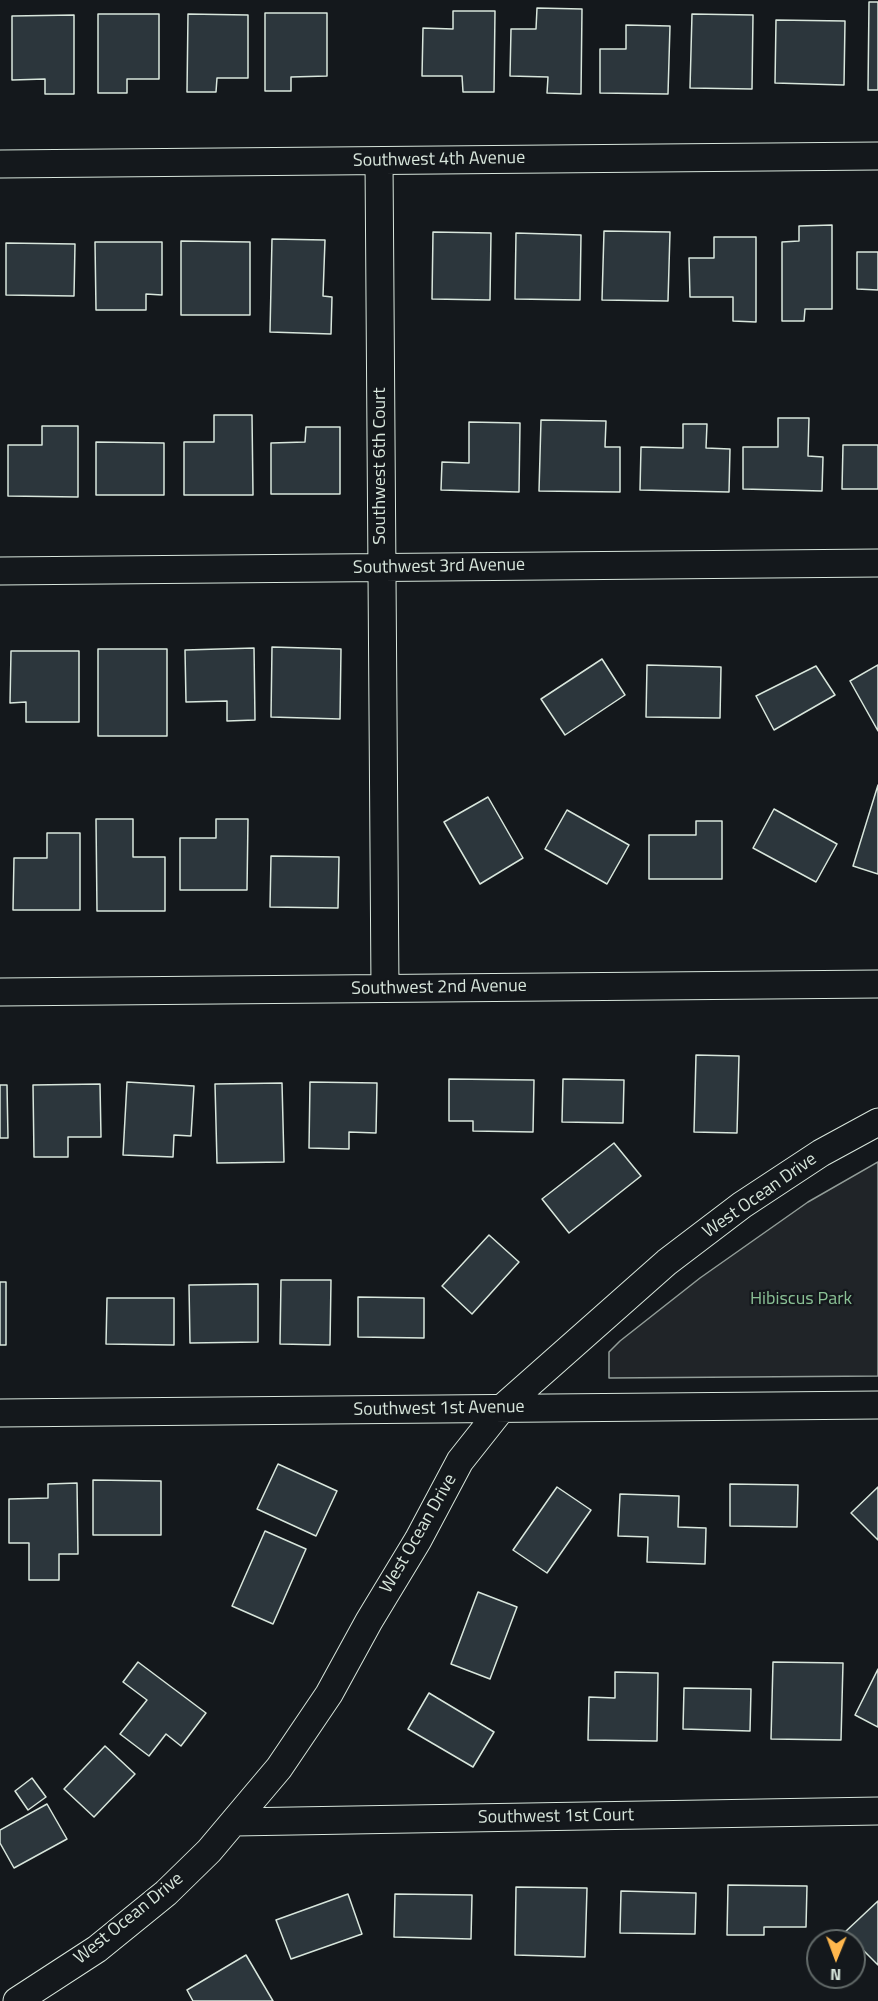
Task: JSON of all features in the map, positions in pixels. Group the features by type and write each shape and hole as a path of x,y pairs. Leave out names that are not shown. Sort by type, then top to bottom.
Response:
{"street":[{"name":"Southwest 4th Avenue","path":"0,164 878,156"},
{"name":"Southwest 6th Court","path":"380,161 385,988"},
{"name":"Southwest 3rd Avenue","path":"0,571 878,563"},
{"name":"Southwest 2nd Avenue","path":"0,992 878,984"},
{"name":"West Ocean Drive","path":"17,2001 97,1949 166,1893 235,1822 279,1768 329,1694 369,1621 418,1540 460,1461 502,1408 667,1262 742,1205 821,1153 878,1122"},
{"name":"Southwest 1st Avenue","path":"0,1413 878,1405"},
{"name":"Southwest 1st Court","path":"235,1822 878,1811"}],"green space":[{"name":"Hibiscus Park","path":"878,1162 878,1376 609,1378 609,1352 620,1341 700,1278 808,1202"}],"building":[{"path":"869,2 878,2 878,90 868,90"},
{"path":"537,8 582,9 581,94 547,93 548,77 510,76 511,29 536,29"},
{"path":"453,11 495,11 494,92 463,92 462,76 422,76 423,28 453,29"},
{"path":"265,13 327,13 327,76 291,77 291,91 265,91"},
{"path":"98,14 159,14 159,79 127,79 127,93 98,93"},
{"path":"188,14 248,15 248,78 217,78 216,92 187,92"},
{"path":"692,14 753,15 752,89 690,88"},
{"path":"74,15 74,94 45,94 45,79 12,80 12,16"},
{"path":"776,20 845,21 844,85 775,83"},
{"path":"626,25 670,26 668,94 600,93 600,49 626,49"},
{"path":"832,225 832,309 805,309 804,321 782,321 782,242 799,241 799,226"},
{"path":"604,231 670,232 668,301 602,300"},
{"path":"433,232 491,233 490,300 432,299"},
{"path":"516,233 581,235 580,300 515,299"},
{"path":"714,237 756,237 756,322 733,321 733,297 690,297 689,258 714,258"},
{"path":"272,239 325,240 323,296 332,297 331,334 270,332"},
{"path":"181,241 250,242 250,315 181,315"},
{"path":"95,242 162,242 162,295 146,294 146,310 96,310"},
{"path":"6,243 75,244 74,296 6,295"},
{"path":"857,252 878,252 878,290 857,289"},
{"path":"214,415 252,415 253,495 184,495 184,442 214,442"},
{"path":"778,418 809,418 808,456 823,457 822,491 743,489 743,447 778,447"},
{"path":"541,420 606,421 605,447 620,447 620,492 539,491"},
{"path":"469,422 520,423 519,492 441,490 442,462 469,463"},
{"path":"683,424 707,424 706,448 730,449 729,492 640,490 641,447 683,448"},
{"path":"42,426 78,426 78,497 8,496 8,445 42,445"},
{"path":"306,427 340,427 340,494 271,494 271,443 305,442"},
{"path":"96,442 164,443 164,495 96,495"},
{"path":"843,445 878,445 878,489 842,489"},
{"path":"272,647 341,649 340,719 271,717"},
{"path":"254,648 255,720 227,721 227,701 186,702 185,650"},
{"path":"98,649 167,649 167,736 98,736"},
{"path":"11,651 79,651 79,722 26,722 26,702 10,703"},
{"path":"602,659 625,695 565,735 541,699"},
{"path":"647,665 721,667 720,718 646,717"},
{"path":"878,665 878,731 850,681"},
{"path":"816,666 835,695 774,730 756,696"},
{"path":"878,785 878,874 853,866"},
{"path":"488,797 523,858 480,884 444,822"},
{"path":"774,809 837,844 816,882 753,848"},
{"path":"567,810 629,845 607,884 545,849"},
{"path":"96,819 133,819 133,857 165,857 165,911 97,911"},
{"path":"216,819 248,819 247,890 180,890 180,838 216,838"},
{"path":"696,821 722,821 722,879 649,879 649,835 696,835"},
{"path":"47,833 80,833 80,910 13,910 14,858 47,858"},
{"path":"271,856 339,857 338,908 270,907"},
{"path":"696,1055 739,1056 737,1133 694,1132"},
{"path":"449,1079 534,1080 533,1132 473,1131 473,1121 449,1121"},
{"path":"563,1079 624,1080 623,1123 562,1122"},
{"path":"127,1082 194,1086 191,1136 174,1135 173,1157 123,1155"},
{"path":"310,1082 377,1083 376,1133 349,1132 349,1149 309,1148"},
{"path":"282,1083 284,1162 217,1163 215,1084"},
{"path":"100,1084 101,1137 68,1137 68,1157 34,1157 33,1085"},
{"path":"0,1085 7,1085 8,1138 0,1138"},
{"path":"614,1143 641,1176 569,1233 542,1199"},
{"path":"489,1235 519,1262 472,1314 442,1286"},
{"path":"281,1280 331,1280 330,1345 280,1344"},
{"path":"0,1282 6,1282 6,1345 0,1345"},
{"path":"258,1284 258,1342 190,1343 189,1285"},
{"path":"358,1297 424,1298 424,1338 358,1337"},
{"path":"107,1298 174,1298 174,1345 106,1344"},
{"path":"278,1464 337,1491 316,1536 257,1509"},
{"path":"93,1480 161,1481 161,1535 93,1535"},
{"path":"77,1483 78,1554 59,1554 59,1580 29,1580 29,1543 9,1543 9,1499 48,1498 48,1484"},
{"path":"730,1484 798,1485 797,1527 730,1526"},
{"path":"557,1487 591,1510 547,1573 513,1550"},
{"path":"878,1487 878,1540 851,1513"},
{"path":"620,1494 679,1496 678,1527 706,1528 705,1564 647,1562 648,1537 618,1536"},
{"path":"265,1531 306,1549 273,1624 232,1606"},
{"path":"478,1592 517,1607 490,1679 451,1664"},
{"path":"138,1662 206,1713 181,1746 166,1734 149,1756 120,1734 147,1700 123,1682"},
{"path":"773,1662 843,1663 841,1740 771,1739"},
{"path":"878,1669 878,1727 855,1715"},
{"path":"615,1672 658,1673 657,1741 588,1740 589,1697 615,1698"},
{"path":"684,1688 751,1689 750,1731 683,1729"},
{"path":"429,1693 494,1732 473,1767 408,1729"},
{"path":"105,1746 135,1774 94,1817 64,1789"},
{"path":"32,1778 46,1797 28,1810 15,1791"},
{"path":"47,1804 67,1839 14,1868 0,1843 0,1830"},
{"path":"728,1885 807,1886 806,1927 764,1927 764,1935 727,1935"},
{"path":"516,1887 587,1888 585,1957 515,1955"},
{"path":"621,1891 696,1893 695,1934 620,1933"},
{"path":"348,1894 362,1934 291,1959 276,1920"},
{"path":"395,1894 472,1895 471,1939 394,1937"},
{"path":"878,1901 878,1965 866,1953 866,1929 848,1929"},
{"path":"246,1955 273,2001 193,2001 187,1990"}]}
